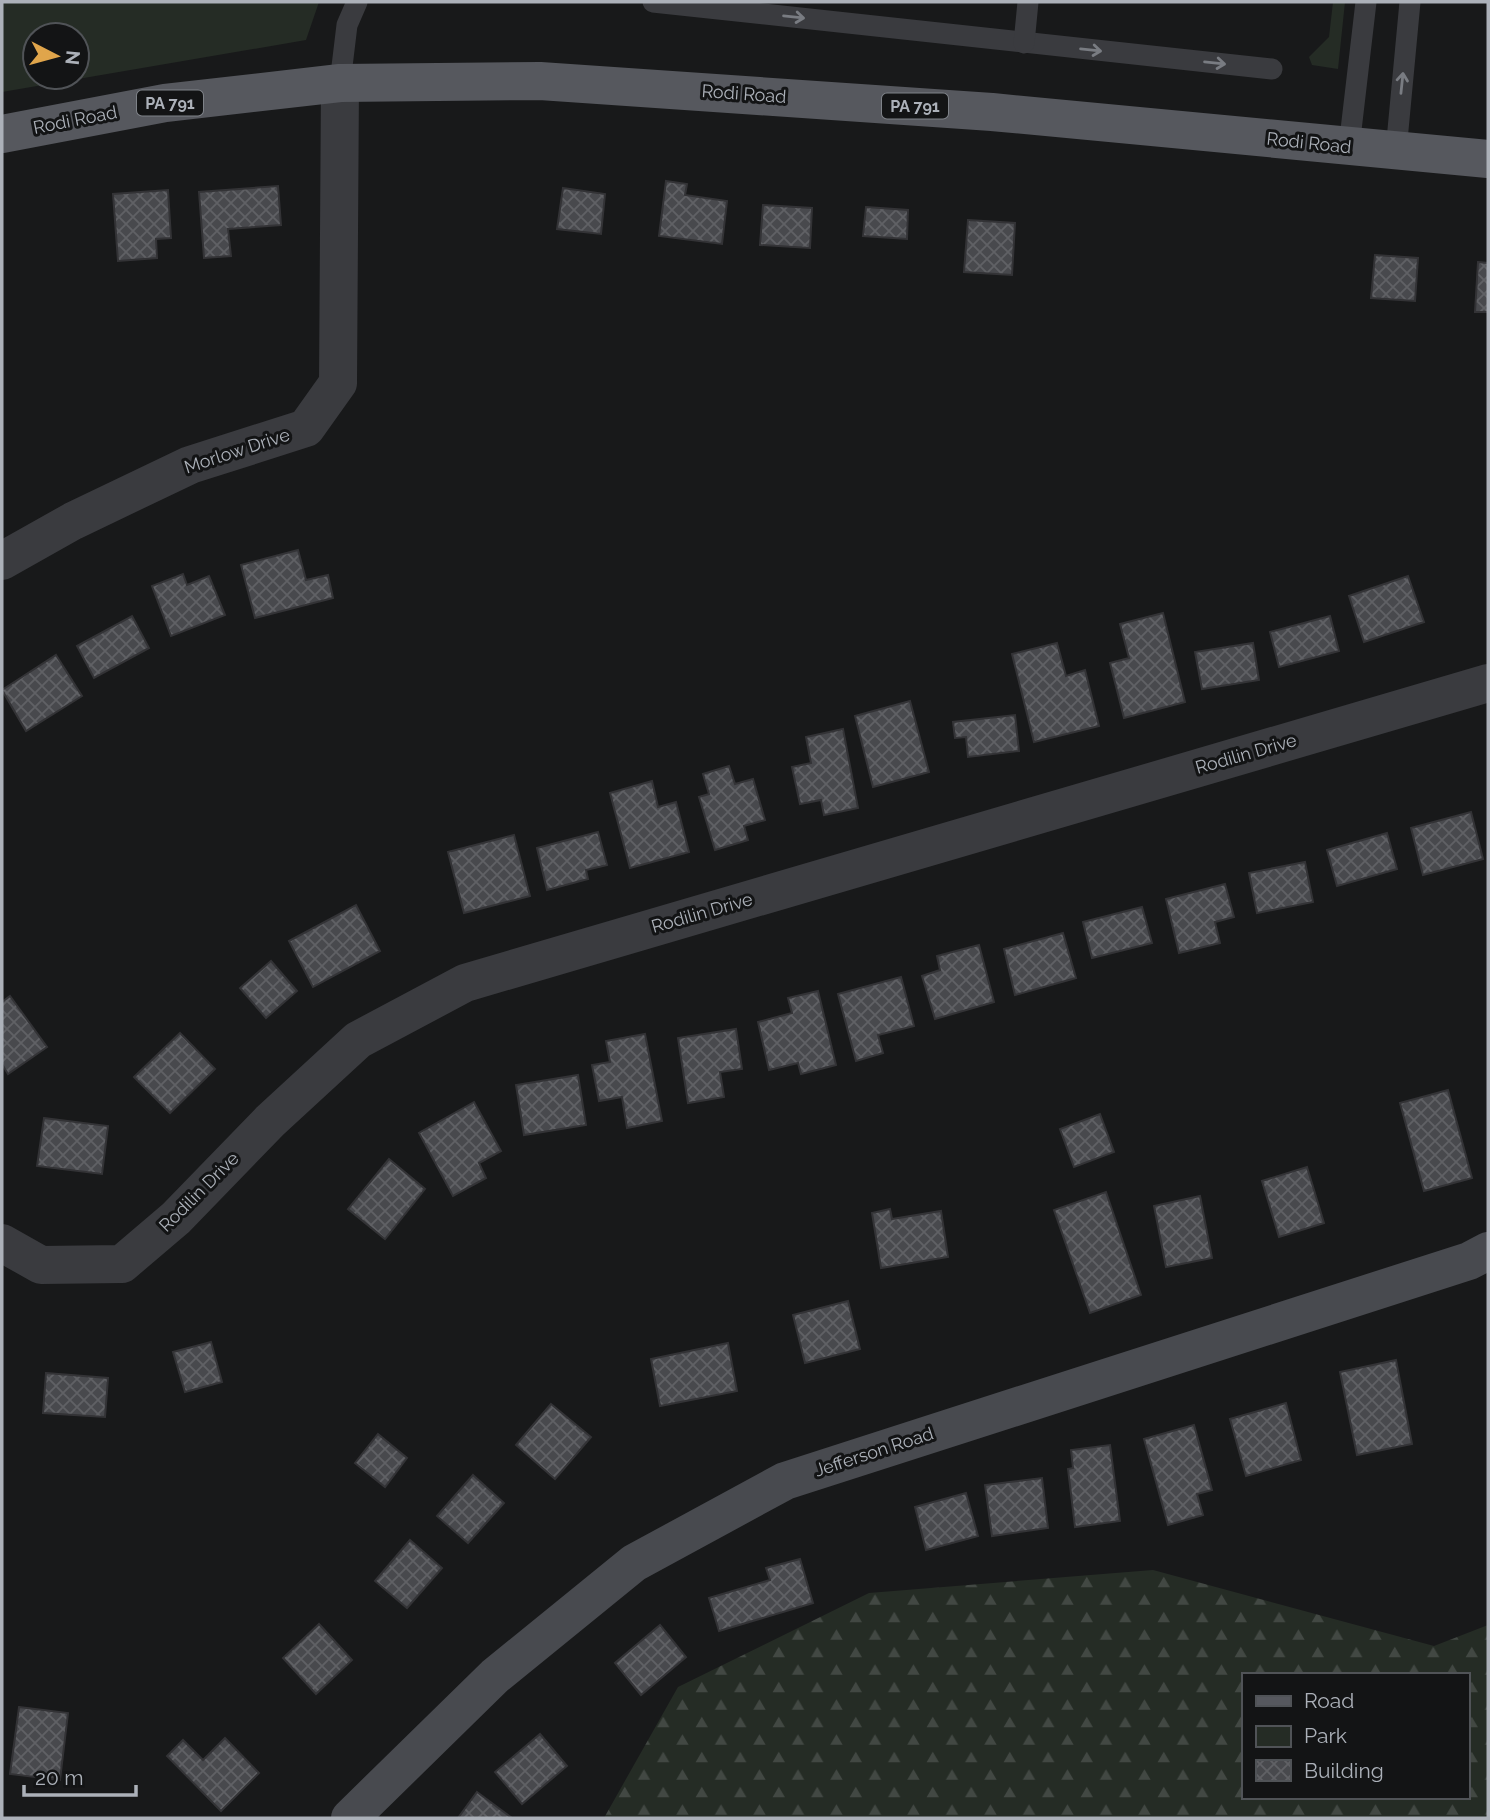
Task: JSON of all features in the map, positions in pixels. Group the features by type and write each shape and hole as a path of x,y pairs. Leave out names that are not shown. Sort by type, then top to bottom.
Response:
{"main road":[{"name":"Rodi Road","path":"2,134 165,103 340,83 540,82 738,93 992,112 1488,159"}],"street":[{"name":"Morlow Drive","path":"2,561 74,521 190,465 306,428 338,383 340,83"},
{"name":"Rodilin Drive","path":"2,1243 41,1265 121,1264 176,1218 270,1121 358,1040 465,983 1488,683"},
{"name":"Jefferson Road","path":"350,1818 495,1676 634,1563 786,1481 1456,1265 1488,1251"}],"lane":[{"path":"340,83 347,25 357,2"},
{"path":"653,2 1272,69"},
{"path":"1024,43 1028,2"},
{"path":"1349,147 1366,2"},
{"path":"1396,151 1410,2"}],"green space":[{"path":"2,2 319,2 306,40 91,77 91,21 21,21 21,89 2,92"},
{"path":"1333,2 1345,2 1338,69 1312,65 1309,57 1329,37"},
{"path":"1153,1570 1434,1646 1488,1625 1488,1818 604,1818 678,1687 869,1593"}],"building":[{"path":"666,181 687,184 685,195 727,201 722,244 659,236"},
{"path":"278,186 281,225 228,229 231,256 204,258 199,192"},
{"path":"563,188 605,194 601,234 557,229"},
{"path":"168,190 171,238 156,239 157,258 118,261 113,194"},
{"path":"763,205 812,208 810,248 760,245"},
{"path":"866,207 908,210 907,239 863,236"},
{"path":"968,220 1015,223 1012,275 964,272"},
{"path":"1375,255 1418,258 1415,301 1371,298"},
{"path":"1478,262 1488,263 1488,312 1475,312"},
{"path":"298,550 306,580 328,575 333,598 255,618 241,565"},
{"path":"183,574 187,585 209,576 225,615 171,636 152,586"},
{"path":"1408,576 1424,622 1364,642 1349,596"},
{"path":"1163,613 1185,702 1124,718 1110,663 1129,658 1120,624"},
{"path":"132,616 149,648 94,678 77,646"},
{"path":"1330,616 1339,651 1279,667 1270,632"},
{"path":"1057,643 1066,676 1085,670 1099,726 1034,742 1012,654"},
{"path":"1253,643 1259,680 1202,689 1195,652"},
{"path":"56,655 82,696 26,731 2,690"},
{"path":"910,701 929,772 873,787 855,716"},
{"path":"1015,715 1019,751 968,757 966,737 955,738 953,722"},
{"path":"843,729 858,808 824,815 821,800 800,804 792,767 811,763 806,737"},
{"path":"729,766 735,784 753,779 765,820 744,826 748,840 715,850 699,797 709,794 703,774"},
{"path":"652,781 658,807 676,802 689,852 630,868 610,793"},
{"path":"1471,812 1483,859 1423,875 1411,828"},
{"path":"598,832 607,865 586,870 588,879 547,890 537,848"},
{"path":"1387,833 1397,869 1337,886 1327,850"},
{"path":"514,835 530,896 464,913 448,852"},
{"path":"1305,862 1313,902 1257,913 1249,873"},
{"path":"1225,884 1234,917 1215,922 1220,943 1179,953 1166,899"},
{"path":"356,905 380,951 313,987 289,941"},
{"path":"1142,907 1152,943 1092,958 1083,922"},
{"path":"1063,933 1076,978 1015,995 1004,949"},
{"path":"979,945 994,1002 935,1019 922,976 940,970 937,956"},
{"path":"271,961 297,991 266,1018 240,988"},
{"path":"901,977 914,1026 878,1035 883,1053 856,1061 838,994"},
{"path":"818,991 836,1065 801,1074 798,1063 769,1070 758,1022 792,1013 788,998"},
{"path":"10,996 47,1047 8,1074 2,1064 2,1002"},
{"path":"736,1029 742,1069 720,1072 724,1097 688,1103 678,1038"},
{"path":"180,1033 215,1069 170,1113 134,1077"},
{"path":"645,1034 662,1121 627,1128 622,1097 599,1101 592,1065 610,1062 606,1041"},
{"path":"578,1075 586,1125 524,1135 516,1085"},
{"path":"1448,1090 1472,1178 1424,1191 1400,1103"},
{"path":"474,1102 501,1151 479,1163 486,1178 453,1196 419,1133"},
{"path":"1100,1114 1114,1152 1074,1167 1060,1129"},
{"path":"44,1118 108,1126 102,1174 37,1166"},
{"path":"389,1159 425,1189 385,1239 348,1209"},
{"path":"1307,1167 1324,1223 1279,1237 1262,1181"},
{"path":"1106,1192 1141,1295 1090,1313 1054,1210"},
{"path":"1200,1196 1212,1258 1166,1267 1154,1206"},
{"path":"890,1209 892,1219 941,1211 948,1257 881,1268 872,1213"},
{"path":"848,1301 860,1349 805,1363 793,1315"},
{"path":"211,1342 222,1382 185,1392 173,1352"},
{"path":"728,1343 737,1391 660,1406 651,1359"},
{"path":"1396,1360 1412,1444 1357,1455 1340,1372"},
{"path":"46,1373 108,1378 105,1417 43,1413"},
{"path":"1286,1403 1301,1460 1246,1476 1230,1419"},
{"path":"551,1404 591,1437 555,1479 516,1445"},
{"path":"1194,1425 1212,1490 1197,1494 1203,1515 1168,1525 1144,1439"},
{"path":"378,1434 407,1458 385,1487 355,1463"},
{"path":"1110,1445 1120,1521 1075,1527 1068,1469 1073,1468 1071,1450"},
{"path":"473,1475 504,1503 468,1543 437,1516"},
{"path":"1042,1478 1048,1528 992,1536 985,1485"},
{"path":"966,1493 978,1536 926,1550 915,1507"},
{"path":"410,1540 442,1568 407,1608 375,1581"},
{"path":"800,1559 813,1603 719,1631 709,1598 770,1580 766,1568"},
{"path":"319,1624 352,1660 316,1694 283,1658"},
{"path":"660,1625 686,1657 641,1695 615,1663"},
{"path":"19,1707 68,1713 60,1780 10,1774"},
{"path":"540,1734 567,1766 522,1804 495,1772"},
{"path":"225,1738 259,1773 221,1811 167,1756 183,1740 203,1760"},
{"path":"477,1792 512,1818 458,1818"}]}
